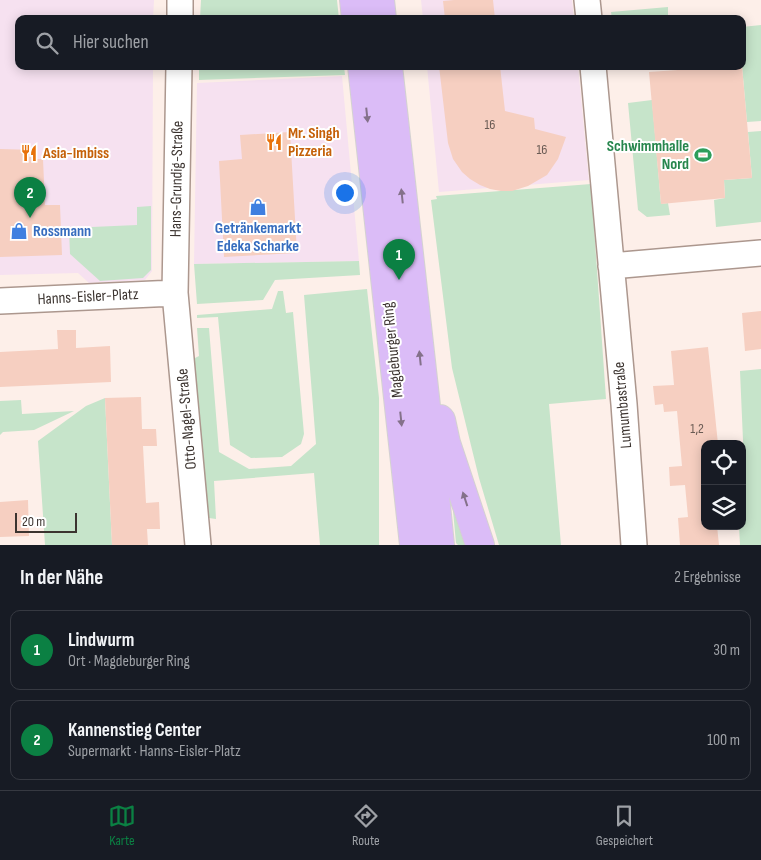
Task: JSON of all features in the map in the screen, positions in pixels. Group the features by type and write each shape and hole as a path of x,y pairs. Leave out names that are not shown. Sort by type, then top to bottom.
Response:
{"highway":[{"path":"354,0 356,15"},
{"path":"380,0 382,15"},
{"name":"Magdeburger Ring","path":"362,70 414,545"},
{"name":"Magdeburger Ring","path":"388,70 440,545"},
{"path":"426,406 441,420 446,443 480,545"},
{"path":"401,545 411,513"}],"street":[{"path":"180,0 180,15"},
{"path":"587,0 589,15"},
{"name":"Hans-Grundig-Straße","path":"176,292 179,70"},
{"name":"Lumumbastraße","path":"593,70 624,404 634,545"},
{"path":"611,266 761,253"},
{"name":"Hanns-Eisler-Platz","path":"0,301 176,292"},
{"name":"Otto-Nagel-Straße","path":"176,292 198,545"}],"shaded area":[{"path":"0,0 154,0 153,15 15,15 15,70 153,70 152,271 145,280 89,283 78,273 0,275"},
{"path":"421,0 572,0 574,15 423,15"},
{"path":"427,70 578,70 589,180 439,192"},
{"path":"342,76 359,261 194,264 197,83"}],"green space":[{"path":"201,0 337,0 339,15 200,15"},
{"path":"668,7 668,15 611,15 611,12"},
{"path":"761,25 761,121 747,122 742,70 746,70 746,27"},
{"path":"199,70 344,70 345,75 199,80"},
{"path":"652,100 661,204 668,203 670,215 647,217 638,210 628,103"},
{"path":"761,131 761,222 716,227 714,200 725,198 724,180 752,178 748,132"},
{"path":"591,184 606,399 549,404 561,545 499,545 479,478 452,368 431,200 437,199 436,196"},
{"path":"151,206 151,270 143,278 100,281 70,254 69,228 137,225 137,207"},
{"path":"359,261 360,275 275,280 263,300 197,304 194,264"},
{"path":"367,289 379,398 379,545 320,545 314,473 214,481 216,519 209,518 191,360 199,356 197,328 209,328 219,452 249,469 291,466 316,444 304,295"},
{"path":"278,291 283,291 286,313 293,312 304,434 301,444 282,457 251,458 230,445 218,317 197,318 197,315 272,309"},
{"path":"761,369 761,545 740,545 739,530 746,530 746,440 743,440 740,371"},
{"path":"105,398 112,545 45,545 38,441 86,406"},
{"path":"21,400 22,414 74,411 34,430 3,432 0,435 0,401"},
{"path":"452,500 465,545 458,545 456,543"}],"building":[{"path":"493,0 495,15 445,15 443,1"},
{"path":"439,70 500,70 505,111 534,118 535,129 566,137 558,159 547,175 528,186 512,191 490,189 470,179 462,172 453,159 448,143"},
{"name":"Schwimmhalle Nord","path":"742,70 752,178 724,180 725,198 661,204 649,72"},
{"name":"Getränkemarkt Edeka Scharke","path":"290,132 297,253 224,257 219,161 242,159 240,135"},
{"path":"0,149 37,150 37,159 43,159 45,205 60,205 62,255 0,257"},
{"path":"761,311 761,349 745,351 742,313"},
{"path":"57,330 76,330 76,348 110,346 111,382 0,387 0,352 58,349"},
{"path":"708,347 718,440 701,440 701,530 717,530 719,545 680,545 678,518 688,517 685,485 670,486 669,467 682,466 677,411 664,412 663,404 655,405 653,386 674,385 671,351"},
{"path":"141,397 142,429 156,429 157,446 143,446 146,503 159,502 160,529 147,529 148,545 112,545 105,398"},
{"path":"28,500 29,536 0,537 0,502"}],"place":[{"name":"Mr. Singh Pizzeria","path":"274,142"},
{"name":"Asia-Imbiss","path":"29,153"},
{"name":"Schwimmhalle Nord","path":"703,155"},
{"name":"Getränkemarkt Edeka Scharke","path":"258,207"},
{"name":"Kannenstieg Center","path":"30,218"},
{"name":"Rossmann","path":"19,231"},
{"name":"Lindwurm","path":"399,280"}]}
